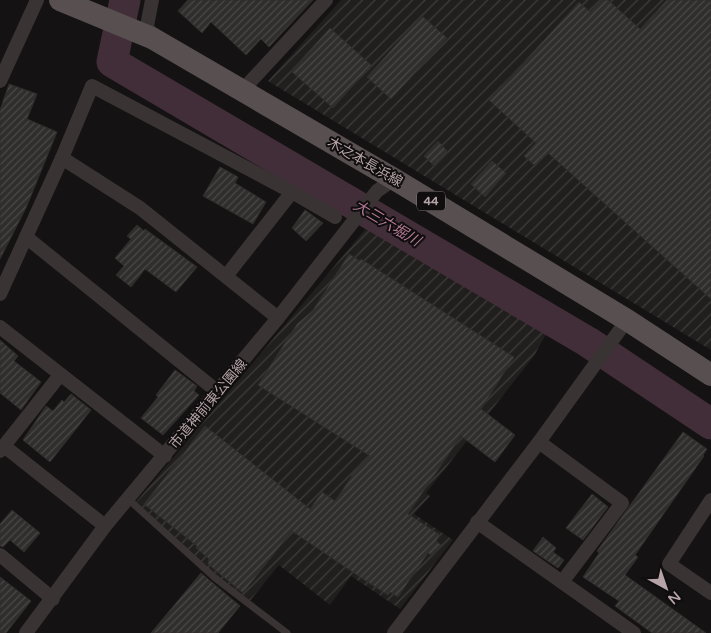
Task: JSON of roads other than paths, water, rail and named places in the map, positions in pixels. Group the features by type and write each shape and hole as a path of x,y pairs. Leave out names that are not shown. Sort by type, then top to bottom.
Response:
{"main road":[{"name":"木之本長浜線","path":"60,0 149,36 394,179 627,320 711,376"}],"street":[{"path":"0,81 37,0"},
{"path":"149,36 147,26 152,0"},
{"path":"248,94 250,82 326,0"},
{"path":"0,294 62,158 92,86 292,192 335,217"},
{"path":"62,158 140,208 227,275 278,318"},
{"name":"市道神前東公園線","path":"26,633 53,599 105,526 218,392 377,191 394,179"},
{"path":"227,275 292,192"},
{"path":"26,237 218,392"},
{"path":"394,633 539,442 627,320"},
{"path":"0,327 165,456"},
{"path":"60,375 2,448 105,526"},
{"path":"539,442 622,503 562,582"},
{"path":"711,500 669,564 711,593"},
{"path":"477,522 634,633"},
{"path":"0,555 53,599"}],"lane":[{"path":"128,500 215,578 288,633"}],"water":[{"path":"120,0 136,0 127,53 131,62 127,80 104,70"}],"waterway":[{"name":"大三六堀川","path":"125,0 112,62 588,342 711,424"}]}
